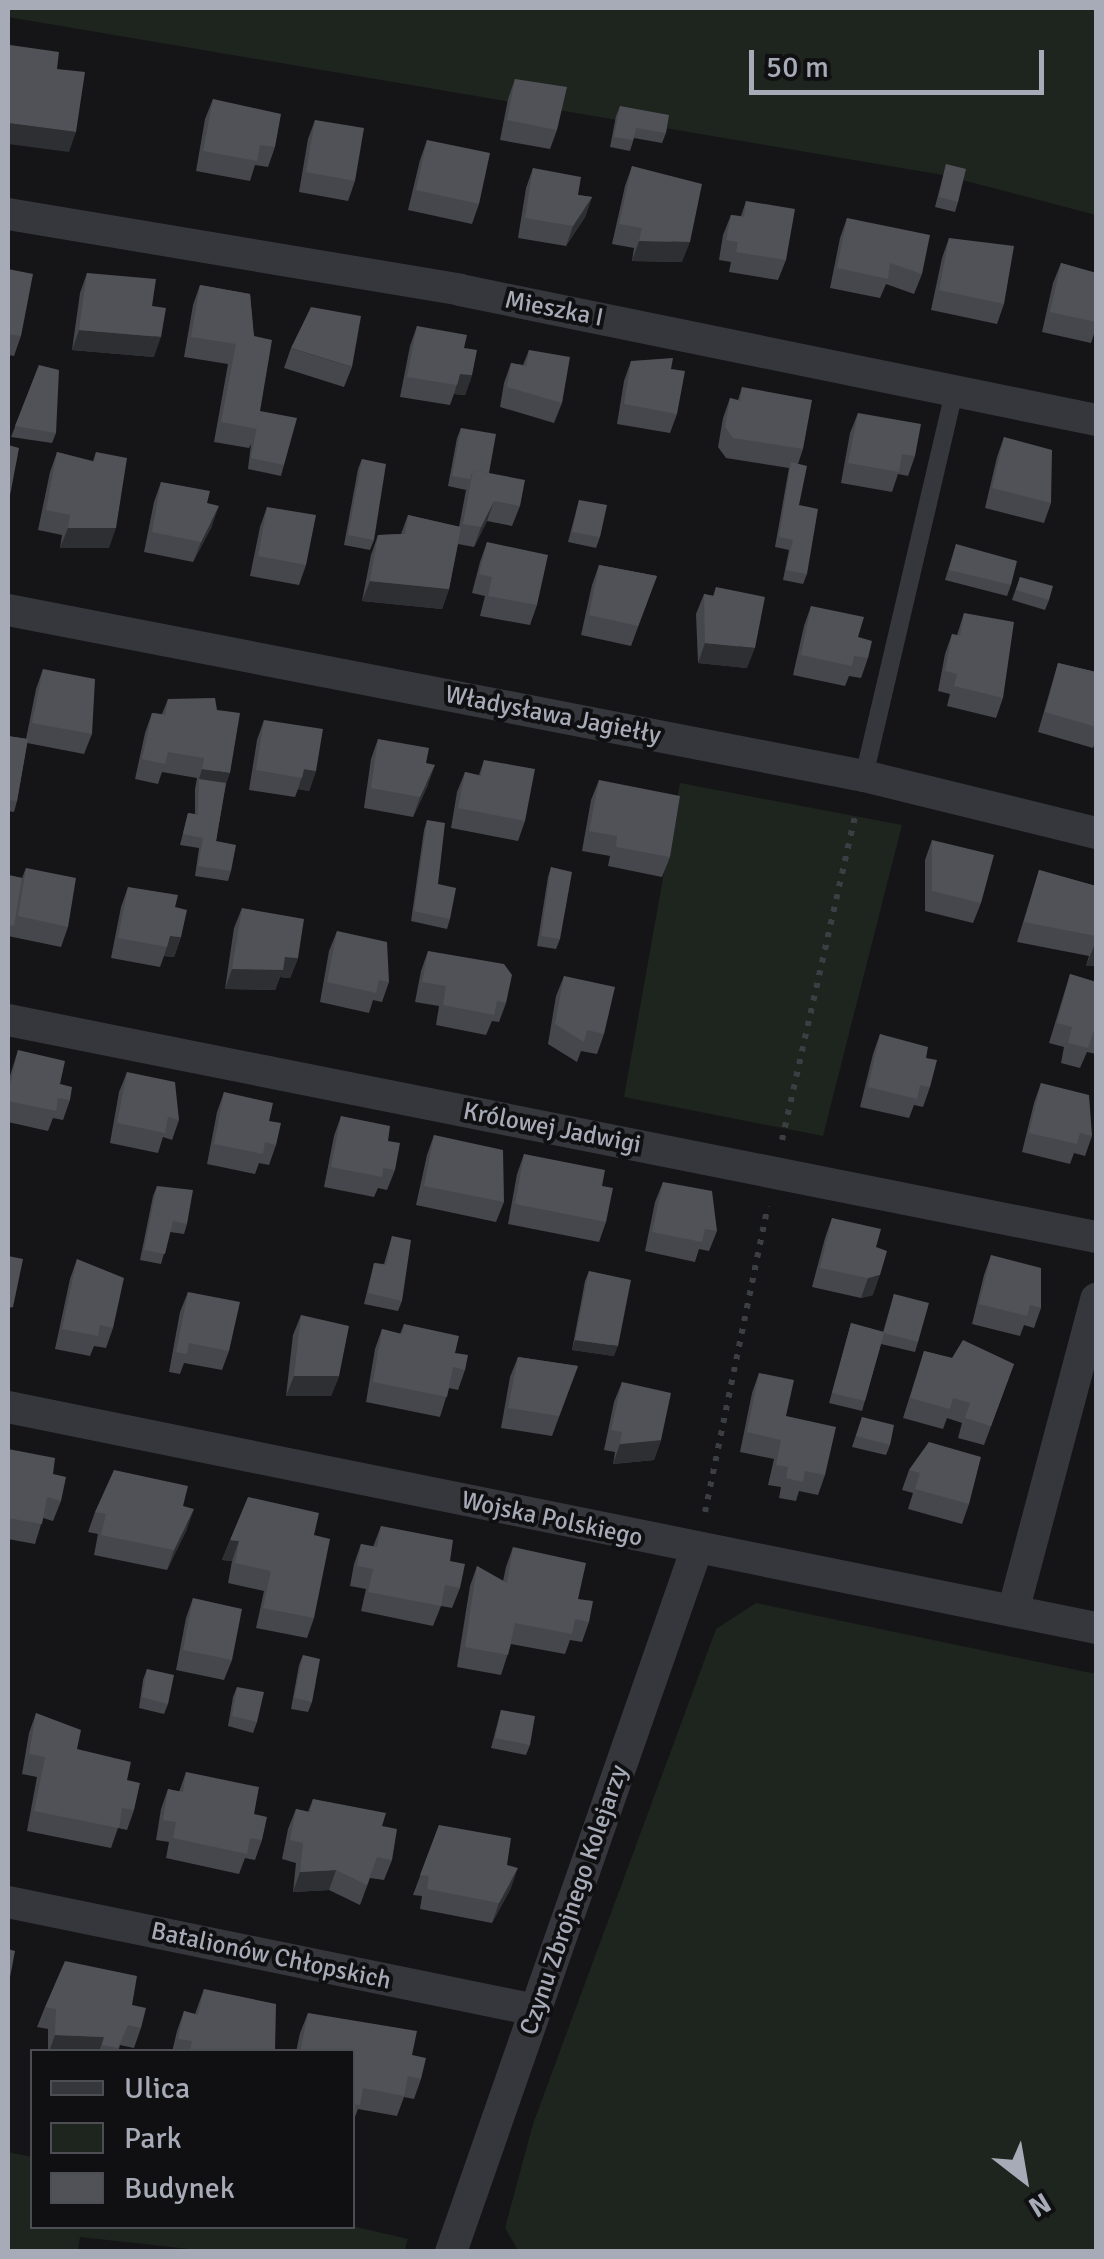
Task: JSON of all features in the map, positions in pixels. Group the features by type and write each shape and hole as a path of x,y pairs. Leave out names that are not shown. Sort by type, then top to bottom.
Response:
{"street":[{"name":"Mieszka I","path":"8,214 460,290 1096,420"},
{"name":"Władysława Jagiełły","path":"8,610 864,776 1096,833"},
{"name":"Królowej Jadwigi","path":"8,1020 1096,1237"},
{"path":"1014,1608 1096,1299"},
{"name":"Wojska Polskiego","path":"8,1407 697,1548 1014,1608 1096,1628"},
{"name":"Czynu Zbrojnego Kolejarzy","path":"450,2252 697,1548"},
{"name":"Batalionów Chłopskich","path":"8,1902 536,2010"}],"lane":[{"path":"864,776 954,389"}],"green space":[{"path":"8,8 1096,8 1096,215 943,175 8,17"},
{"path":"680,783 902,825 823,1136 624,1097"},
{"path":"756,1603 1096,1674 1096,2251 519,2252 505,2228 533,2124 716,1629"},
{"path":"8,2152 30,2157 30,2229 355,2227 408,2239 404,2252 216,2252 80,2237 78,2251 8,2251"}],"building":[{"path":"10,45 59,52 57,69 85,72 76,132 8,123"},
{"path":"515,79 567,87 557,130 507,120"},
{"path":"213,99 281,114 275,147 260,145 257,161 203,151"},
{"path":"620,106 669,115 666,133 636,128 633,140 614,137"},
{"path":"315,120 364,128 355,181 306,172"},
{"path":"427,140 490,153 479,204 416,190"},
{"path":"946,164 966,169 958,202 939,197"},
{"path":"632,166 702,184 690,242 639,241 642,228 619,224"},
{"path":"533,168 581,177 578,195 592,197 573,226 525,218"},
{"path":"746,201 795,209 786,260 736,252 738,242 726,240 731,215 744,217"},
{"path":"847,218 930,235 922,274 890,263 888,279 837,268"},
{"path":"949,238 1014,246 1004,304 939,290"},
{"path":"1061,263 1096,273 1096,322 1050,312"},
{"path":"8,269 33,274 21,336 8,334"},
{"path":"87,273 156,279 152,306 166,308 161,337 79,330"},
{"path":"200,285 250,294 254,336 272,340 257,429 221,422 236,344 191,337"},
{"path":"311,307 361,316 352,367 291,348"},
{"path":"417,326 467,335 464,348 477,350 472,375 460,374 457,385 407,377"},
{"path":"529,350 570,357 562,403 507,387 511,363 526,366"},
{"path":"673,358 671,369 685,371 677,414 624,404 631,361"},
{"path":"39,365 59,370 56,433 15,426"},
{"path":"742,387 812,400 803,449 733,438 725,427 730,398 740,401"},
{"path":"260,411 297,418 284,465 251,458"},
{"path":"858,413 921,424 915,456 902,454 899,472 848,463"},
{"path":"461,428 496,434 489,473 473,470 470,479 452,476"},
{"path":"1004,437 1052,450 1051,503 992,488"},
{"path":"8,445 19,448 8,506"},
{"path":"57,452 94,462 96,452 127,458 116,528 68,528 70,515 46,510"},
{"path":"362,459 386,464 374,540 348,535"},
{"path":"791,462 807,466 799,505 818,509 807,574 786,570 793,540 779,537"},
{"path":"473,470 525,480 520,506 494,501 481,527 463,524"},
{"path":"161,482 210,491 207,503 219,506 201,542 152,532"},
{"path":"579,500 607,505 600,537 572,532"},
{"path":"267,507 316,515 306,565 258,556"},
{"path":"408,515 461,527 449,589 370,581 378,535 405,534"},
{"path":"487,542 548,555 537,605 488,596 492,577 479,574"},
{"path":"956,544 1017,561 1011,585 949,570"},
{"path":"599,565 657,576 638,626 589,615"},
{"path":"1020,577 1053,586 1049,600 1016,590"},
{"path":"716,587 765,597 755,648 705,643 704,594 714,596"},
{"path":"811,606 864,617 858,637 872,641 868,658 854,656 852,666 801,655"},
{"path":"964,613 1014,622 1003,698 954,686 957,674 945,671 952,634 960,636"},
{"path":"1058,663 1096,672 1096,727 1045,712"},
{"path":"43,669 95,679 92,734 32,723"},
{"path":"215,698 217,710 240,713 230,773 202,769 204,758 168,752 165,764 142,759 152,713 165,715 168,699"},
{"path":"264,720 323,729 316,771 304,769 302,778 256,770"},
{"path":"8,736 28,739 17,801 8,800"},
{"path":"378,739 429,748 426,763 435,765 420,797 371,788"},
{"path":"484,760 535,769 525,821 458,808 465,772 481,776"},
{"path":"199,779 226,783 216,841 236,845 231,871 198,866 203,838 183,834 188,813 198,815"},
{"path":"599,780 680,796 670,857 616,847 617,836 589,831"},
{"path":"427,820 445,823 438,884 456,888 450,919 414,911"},
{"path":"932,840 994,855 981,903 932,891"},
{"path":"551,867 572,872 560,939 541,936"},
{"path":"26,868 76,878 68,927 18,916"},
{"path":"1039,870 1096,886 1096,936 1024,922"},
{"path":"8,875 22,878 14,926 8,925"},
{"path":"128,887 178,895 175,907 187,910 181,937 170,936 167,947 118,938"},
{"path":"242,908 304,919 298,958 285,957 283,970 232,969"},
{"path":"337,931 387,942 389,982 379,980 376,993 327,982"},
{"path":"428,951 504,964 512,975 506,1003 497,1001 494,1015 443,1005 446,986 422,982"},
{"path":"1070,974 1096,982 1096,1032 1088,1048 1068,1043 1072,1027 1057,1023"},
{"path":"564,976 615,987 604,1034 587,1030 584,1042 555,1024"},
{"path":"880,1034 928,1047 926,1058 937,1060 930,1087 920,1085 917,1099 868,1087"},
{"path":"18,1050 65,1061 60,1084 72,1087 70,1100 58,1098 56,1111 8,1101"},
{"path":"127,1072 175,1082 179,1120 168,1117 165,1133 117,1123"},
{"path":"1041,1083 1089,1095 1092,1136 1080,1133 1077,1144 1029,1133"},
{"path":"224,1092 273,1103 269,1121 281,1123 276,1145 265,1142 263,1154 214,1144"},
{"path":"341,1116 390,1126 388,1141 400,1143 395,1170 383,1168 382,1177 331,1167"},
{"path":"434,1135 503,1150 504,1202 424,1186"},
{"path":"524,1154 605,1170 602,1186 613,1188 606,1222 515,1204"},
{"path":"663,1182 712,1191 717,1231 705,1229 702,1242 652,1232"},
{"path":"157,1186 193,1190 187,1224 173,1221 165,1254 144,1250"},
{"path":"832,1218 881,1229 876,1247 887,1251 880,1275 868,1278 820,1268"},
{"path":"392,1236 411,1240 402,1301 368,1293 374,1263 386,1265"},
{"path":"991,1255 1041,1268 1041,1308 1030,1305 1027,1316 979,1304"},
{"path":"8,1256 23,1259 13,1307 8,1308"},
{"path":"77,1259 124,1278 113,1328 100,1325 98,1336 62,1329"},
{"path":"589,1271 631,1280 618,1346 575,1340"},
{"path":"188,1292 240,1302 229,1351 189,1343 187,1354 176,1352"},
{"path":"894,1294 929,1303 918,1342 884,1333 865,1401 832,1393 851,1323 884,1332"},
{"path":"301,1315 349,1326 339,1376 294,1376"},
{"path":"404,1324 459,1336 455,1353 468,1355 465,1370 453,1367 447,1397 373,1382 382,1329 402,1334"},
{"path":"963,1340 1014,1364 991,1426 965,1418 970,1403 953,1398 950,1409 910,1398 924,1351 952,1358"},
{"path":"518,1357 578,1366 559,1416 508,1408"},
{"path":"759,1373 794,1380 786,1416 836,1427 825,1475 805,1471 803,1482 786,1478 788,1467 776,1465 781,1440 747,1432"},
{"path":"622,1382 671,1393 661,1440 620,1444 622,1432 611,1430"},
{"path":"862,1417 894,1425 890,1445 856,1436"},
{"path":"929,1442 981,1457 969,1504 915,1489 920,1473 909,1470"},
{"path":"8,1449 55,1458 53,1474 66,1477 61,1501 47,1497 42,1524 8,1518"},
{"path":"114,1470 188,1486 183,1506 194,1509 174,1550 101,1535 106,1514 95,1512"},
{"path":"248,1497 319,1513 314,1535 330,1539 314,1618 263,1608 271,1571 235,1563 239,1541 230,1540"},
{"path":"381,1526 453,1540 450,1561 465,1564 460,1588 445,1585 441,1606 368,1592 373,1569 357,1566 361,1544 377,1547"},
{"path":"513,1547 586,1563 578,1599 593,1601 589,1622 575,1619 572,1634 515,1623 508,1655 465,1647 477,1566 507,1583"},
{"path":"193,1598 242,1609 232,1660 183,1650"},
{"path":"303,1655 320,1659 312,1702 294,1698"},
{"path":"147,1669 174,1675 168,1704 142,1697"},
{"path":"237,1687 264,1692 257,1722 232,1716"},
{"path":"501,1710 535,1716 530,1745 495,1738"},
{"path":"36,1713 81,1730 77,1749 131,1762 127,1780 140,1783 134,1810 122,1808 119,1828 34,1811 45,1757 29,1754"},
{"path":"186,1772 259,1787 254,1814 267,1817 262,1840 250,1838 247,1854 173,1838 176,1822 163,1820 168,1789 183,1792"},
{"path":"313,1799 386,1813 382,1826 397,1829 392,1860 377,1857 367,1885 336,1870 300,1872 303,1843 290,1840 296,1809 310,1812"},
{"path":"439,1825 511,1838 507,1865 518,1868 499,1903 427,1889 429,1876 420,1875"},
{"path":"8,1949 15,1951 8,1988"},
{"path":"65,1961 137,1976 132,2005 146,2008 141,2028 128,2025 118,2048 102,2045 104,2037 55,2035 56,2009 45,2007"},
{"path":"204,1989 276,2004 275,2049 191,2049 192,2041 178,2039 184,2011 198,2015"},
{"path":"308,2013 417,2031 412,2055 426,2058 421,2079 408,2076 404,2096 363,2088 360,2105 355,2104 355,2049 301,2049"}]}
